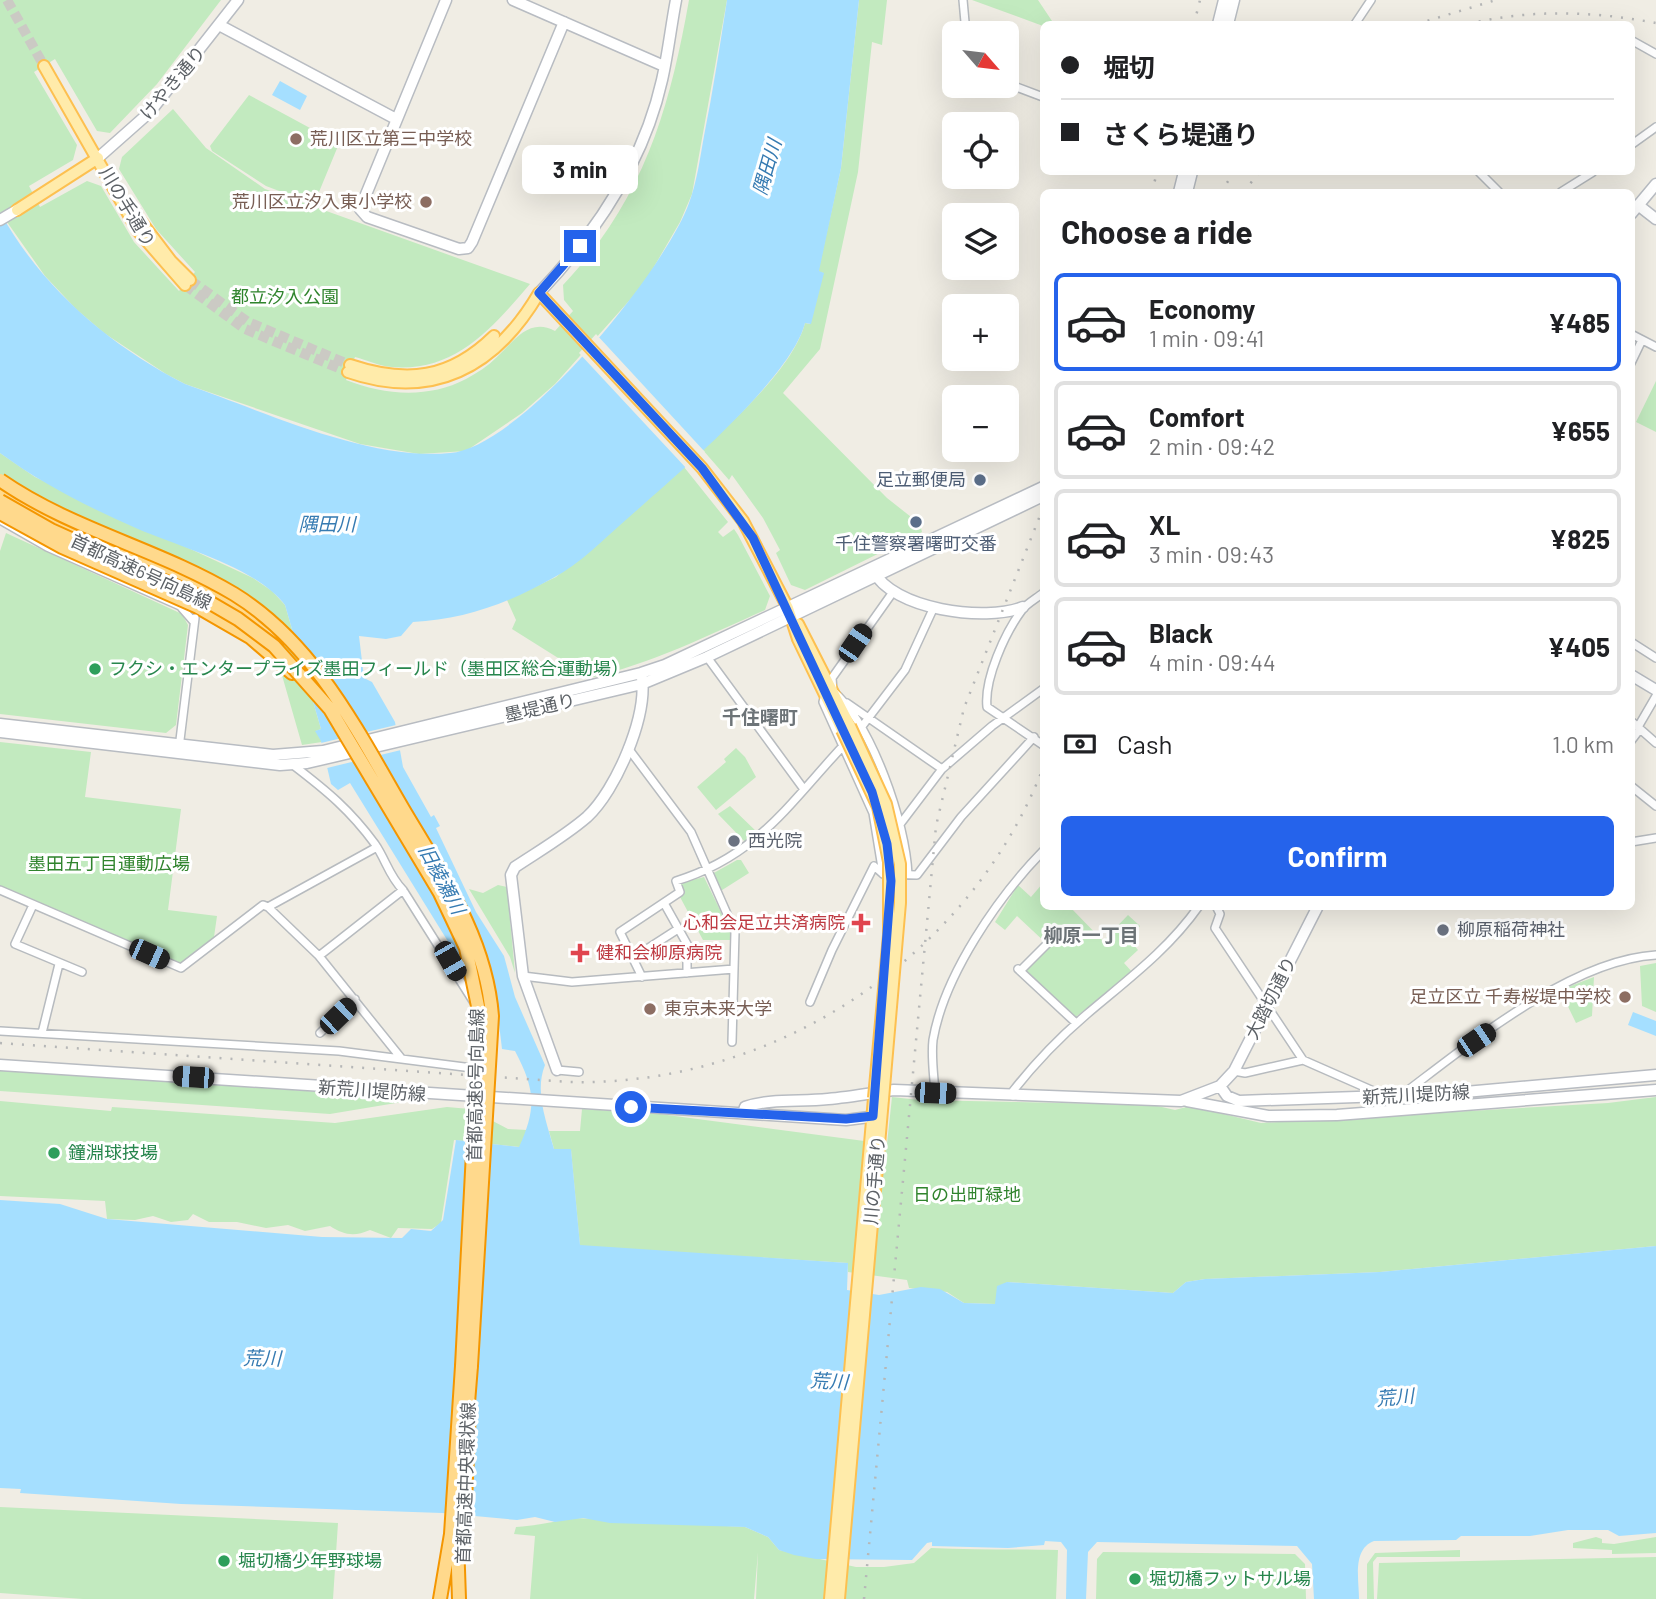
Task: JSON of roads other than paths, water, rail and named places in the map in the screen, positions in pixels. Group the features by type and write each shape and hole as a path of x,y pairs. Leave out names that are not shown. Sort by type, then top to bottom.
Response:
{"highway":[{"name":"首都高速6号向島線","path":"0,480 58,514 191,572 234,594 266,617 296,645 337,699 463,911 488,980 492,1016 491,1068 467,1366"},
{"path":"0,491 42,517 188,580 252,616 295,651 337,699"},
{"name":"首都高速6号向島線","path":"0,501 51,530 183,588 238,619 274,646 330,709 453,917 475,982 480,1025 457,1549 459,1599"},
{"path":"0,513 61,547 158,587 233,626 289,670 351,742"},
{"path":"440,1599 451,1534 467,1366"},
{"path":"446,1599 456,1536 467,1366"},
{"name":"首都高速中央環状線","path":"465,1599 463,1540 467,1366"}],"main road":[{"name":"けやき通り","path":"98,158 150,112 238,0"},
{"path":"446,0 360,205 360,212 451,247 468,248 564,22"},
{"path":"513,0 664,66"},
{"path":"349,368 394,377 436,372 480,350 539,293 590,233 621,183 652,113 676,0"},
{"path":"1220,21 1224,0"},
{"path":"1229,21 1234,0"},
{"path":"219,25 396,119"},
{"name":"川の手通り","path":"44,66 98,158 144,227 188,283"},
{"path":"0,220 98,158"},
{"path":"1635,209 1656,184"},
{"path":"1635,210 1656,219"},
{"name":"川の手通り","path":"539,293 702,468 743,521 790,612 798,639 851,728 886,804 900,864 900,903 879,1098 839,1599"},
{"name":"墨堤通り","path":"642,678 790,612 1040,489"},
{"name":"墨堤通り","path":"874,572 1040,497"},
{"path":"874,572 893,592 934,607 986,613 1023,607"},
{"name":"墨堤通り","path":"0,723 293,765 324,755 642,678 707,657 790,612"},
{"path":"557,1070 523,976 511,881 513,870 587,816 608,789 628,748 637,721 642,678"},
{"path":"1635,678 1656,693"},
{"name":"墨堤通り","path":"0,732 179,748 324,755"},
{"name":"大踏切通り","path":"1220,1086 1234,1070 1316,910"},
{"name":"新荒川堤防線","path":"0,1065 530,1101 877,1121"},
{"name":"新荒川堤防線","path":"1185,1100 1220,1086 1227,1096 1239,1101 1379,1097 1578,1084 1656,1075"},
{"name":"新荒川堤防線","path":"743,1113 745,1107 757,1103 830,1099 864,1092 1185,1100 1268,1116 1364,1113 1656,1090"},
{"name":"川の手通り","path":"830,1599 877,1121"}],"street":[{"path":"963,0 965,21"},
{"path":"1357,21 1371,0"},
{"path":"1635,42 1656,54"},
{"path":"1019,88 1040,96"},
{"path":"1635,142 1656,127"},
{"path":"1482,175 1496,189"},
{"path":"1566,189 1588,175"},
{"path":"1635,336 1656,346"},
{"path":"1635,355 1642,340"},
{"path":"0,520 47,547 180,606"},
{"path":"179,748 194,622 194,589 178,581 169,590 194,622"},
{"path":"883,874 873,813 823,702 829,693 832,678 893,592"},
{"path":"1040,595 1023,607 989,676 987,707 1001,719 1040,742"},
{"path":"851,728 870,719 905,670 934,607"},
{"path":"1635,645 1656,658"},
{"path":"707,657 803,788"},
{"path":"901,823 942,769 1001,719 1040,691"},
{"path":"829,693 942,769"},
{"path":"1656,693 1636,726 1656,743"},
{"path":"846,702 851,728 888,786 901,823 908,875"},
{"path":"810,1002 832,950 874,866 883,874 917,875 961,817 1034,737"},
{"path":"642,977 620,932 680,892 676,881 707,871 755,841 782,816 803,788 842,746"},
{"path":"628,748 691,832 735,932 732,1042"},
{"path":"0,1031 339,1051 485,1069 490,1055 486,1029 476,1005 403,890 391,877 377,847 348,809 293,765"},
{"path":"1635,789 1656,806"},
{"path":"1635,841 1656,838"},
{"path":"268,907 377,847"},
{"path":"935,1093 933,1041 953,983 1013,882 1040,854"},
{"path":"0,890 181,968 263,905 268,907 319,956 401,1058"},
{"path":"319,956 403,890"},
{"path":"664,903 687,944 687,973"},
{"path":"33,905 15,944 82,972"},
{"path":"1013,1096 1013,1091 1041,1057 1076,1023 1132,979 1195,910"},
{"path":"1218,910 1220,914 1215,928 1303,1060 1378,1093 1379,1097"},
{"path":"633,958 678,929"},
{"path":"1047,944 1019,970 1076,1023"},
{"path":"1408,1095 1407,1091 1458,1052 1542,996 1611,964 1656,955"},
{"path":"42,1033 60,964"},
{"path":"523,976 572,982 734,969"},
{"path":"320,1033 355,999"},
{"path":"1234,1070 1245,1073 1303,1060"},
{"path":"557,1070 579,1072"}],"water":[{"path":"727,0 859,0 841,168 819,271 824,273 811,324 805,323 795,346 755,399 673,479 573,566 536,587 485,609 450,618 413,622 401,636 386,639 359,636 364,678 372,682 395,722 403,767 431,817 434,815 440,826 436,828 476,912 504,956 515,997 545,1065 541,1097 554,1149 571,1149 580,1245 848,1263 847,1290 879,1295 921,1287 940,1289 964,1303 995,1304 997,1286 1007,1282 1173,1293 1186,1282 1205,1279 1380,1272 1656,1246 1656,1533 1619,1536 1608,1530 1568,1530 1530,1536 1461,1536 1456,1540 1374,1541 1362,1551 1360,1558 1359,1599 1314,1599 1312,1564 1297,1546 1097,1542 1088,1552 1086,1599 1066,1599 1067,1550 1061,1542 1045,1541 1044,1545 1008,1548 932,1546 932,1542 927,1543 912,1560 816,1559 779,1550 768,1537 745,1527 610,1523 583,1518 555,1522 535,1517 517,1520 442,1513 181,1504 20,1493 21,1489 0,1488 0,1200 60,1204 107,1219 322,1237 402,1238 411,1229 431,1231 443,1220 456,1140 519,1147 529,1121 531,1099 527,1077 515,1051 502,1049 499,1024 350,783 338,790 331,784 321,741 315,731 321,729 285,605 256,580 237,569 102,513 49,485 0,453 0,212 36,265 80,312 130,351 185,384 316,432 351,442 418,453 450,453 480,443 514,421 551,389 588,351 622,310 675,233 689,203 696,178"},
{"path":"280,81 307,96 300,110 272,95"},
{"path":"1633,1012 1656,1021 1656,1036 1628,1025"}],"tunnel":[{"path":"7,0 44,66"},
{"path":"190,280 248,322 350,365"},
{"path":"185,285 245,329 348,372"}],"railway":[{"path":"1195,21 1200,0"},
{"path":"1427,21 1496,0"},
{"path":"1482,21 1562,13 1656,23"},
{"path":"1153,189 1156,175"},
{"path":"1223,189 1232,175"},
{"path":"1246,189 1257,175"},
{"path":"864,1599 936,826 964,708 1040,516"},
{"path":"0,1043 569,1082 645,1078 719,1062 789,1035 855,999 914,953 966,898 1010,837 1040,774"}],"place":[{"name":"荒川区立第三中学校","path":"296,139"},
{"name":"荒川区立汐入東小学校","path":"426,202"},
{"name":"足立郵便局","path":"980,480"},
{"name":"千住警察署曙町交番","path":"916,522"},
{"name":"フクシ・エンタープライズ墨田フィールド（墨田区総合運動場）","path":"95,669"},
{"name":"西光院","path":"734,841"},
{"name":"心和会足立共済病院","path":"861,923"},
{"name":"柳原稲荷神社","path":"1443,930"},
{"name":"健和会柳原病院","path":"580,953"},
{"name":"足立区立 千寿桜堤中学校","path":"1625,997"},
{"name":"東京未来大学","path":"650,1009"},
{"name":"鐘淵球技場","path":"54,1153"},
{"name":"堀切橋少年野球場","path":"224,1561"},
{"name":"堀切橋フットサル場","path":"1135,1579"}],"district":[{"name":"千住曙町","path":"760,717"},
{"name":"柳原一丁目","path":"1091,935"}],"water label":[{"name":"隅田川","path":"767,167"},
{"name":"隅田川","path":"327,524"},
{"name":"旧綾瀬川","path":"442,879"},
{"name":"荒川","path":"262,1358"},
{"name":"荒川","path":"829,1381"},
{"name":"荒川","path":"1395,1397"}],"park label":[{"name":"都立汐入公園","path":"285,297"},
{"name":"墨田五丁目運動広場","path":"109,864"},
{"name":"日の出町緑地","path":"967,1195"}]}
